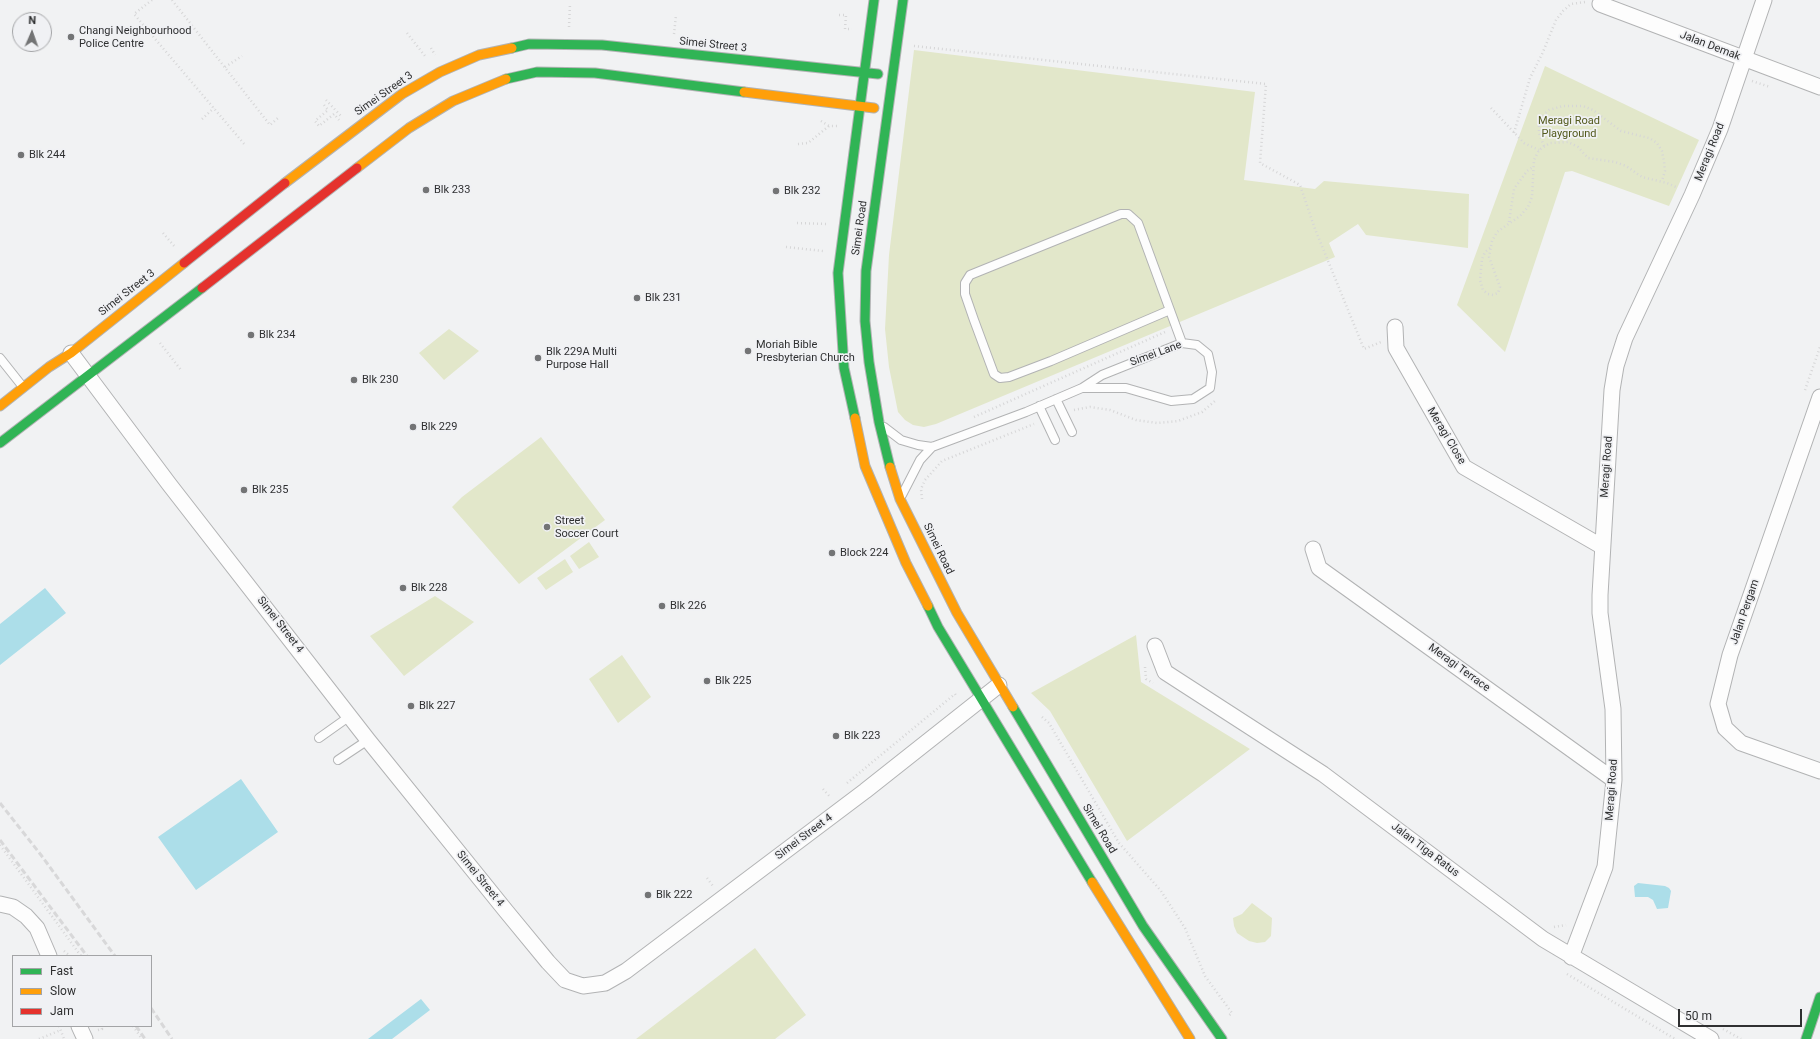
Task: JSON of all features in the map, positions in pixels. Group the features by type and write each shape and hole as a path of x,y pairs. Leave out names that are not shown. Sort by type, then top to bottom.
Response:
{"main road":[{"name":"Simei Road","path":"874,0 838,273 838,302 844,368 865,466 906,563 934,620 1126,938 1190,1039"},
{"name":"Simei Road","path":"903,0 866,271 866,335 869,362 879,422 900,499 956,613 1143,926 1222,1039"},
{"name":"Simei Street 3","path":"0,406 23,387 71,353 292,177 402,94 440,72 479,55 529,44 602,45 893,75"},
{"path":"0,443 88,377 409,128 454,101 500,81 537,72 595,73 888,109"},
{"path":"838,273 852,263 866,271"},
{"path":"1806,1039 1820,997"}],"street":[{"name":"Meragi Road","path":"1571,957 1605,867 1614,780 1613,709 1600,613 1601,546 1612,390 1616,366 1625,338 1692,195 1720,129 1764,0"},
{"name":"Jalan Demak","path":"1600,4 1820,87"},
{"name":"Meragi Close","path":"1395,327 1396,348 1464,467 1601,546"},
{"name":"Simei Street 4","path":"71,353 169,484 368,740 548,962 565,980 583,986 605,983 630,967 840,810 999,685"},
{"name":"Jalan Pergam","path":"1820,397 1730,655 1718,704 1725,728 1741,743 1820,771"},
{"name":"Meragi Terrace","path":"1313,549 1319,568 1614,780"},
{"name":"Jalan Tiga Ratus","path":"1155,646 1166,672 1323,774 1543,939 1711,1039"},
{"path":"0,904 13,907 26,916 37,928 49,955"}],"lane":[{"path":"1170,310 1009,377 1000,378 994,374 965,294 965,282 970,275 1121,214 1128,214 1138,223 1170,310 1182,343"},
{"name":"Simei Lane","path":"932,447 1056,399 1082,388 1102,375 1182,343 1197,345 1208,354 1212,372 1210,388 1193,399 1171,401 1126,388 1082,388"},
{"path":"0,358 23,387"},
{"path":"1056,399 1072,432"},
{"path":"1039,406 1055,440"},
{"path":"879,422 901,440 932,447 913,472 900,499"},
{"path":"319,738 350,716"},
{"path":"338,760 368,740"}],"path":[{"path":"152,0 134,14 245,145"},
{"path":"172,0 270,125 278,118"},
{"path":"1514,133 1530,78 1544,52 1556,20 1571,4 1579,2 1600,4"},
{"path":"569,15 570,4"},
{"path":"675,27 676,15"},
{"path":"839,15 846,15 845,29"},
{"path":"407,32 425,56"},
{"path":"912,46 1266,84 1260,163 1300,185 1315,229 1364,349 1382,341"},
{"path":"225,67 242,56"},
{"path":"1749,84 1755,82"},
{"path":"324,105 328,110 315,121 319,126 334,114 341,119 326,100"},
{"path":"1544,146 1539,133 1539,125 1544,114 1549,110 1563,106 1577,105 1588,108 1621,131 1649,138 1657,143 1662,151 1664,162 1665,171 1662,181"},
{"path":"202,119 214,108"},
{"path":"1491,108 1524,143 1539,150"},
{"path":"817,120 829,126 838,126"},
{"path":"798,144 808,143 829,126"},
{"path":"1490,248 1485,252 1482,259 1480,280 1483,290 1488,294 1493,295 1498,293 1500,287 1489,257 1490,248 1497,232 1509,222 1520,216 1528,207 1532,198 1533,167 1539,150 1544,146 1555,142 1568,142 1578,147 1588,158 1615,162 1626,166 1642,177 1662,181 1692,195"},
{"path":"1509,222 1514,189 1527,171 1533,167"},
{"path":"797,223 829,224"},
{"path":"163,233 176,249"},
{"path":"786,247 826,251"},
{"path":"163,338 158,341 181,370"},
{"path":"923,506 921,489 925,480 942,461 1045,419"},
{"path":"845,784 955,694 965,712"},
{"path":"1039,715 1048,723 1119,843 1161,891 1169,903 1185,928 1205,976 1232,1013"},
{"path":"824,801 835,793"},
{"path":"0,845 80,955"},
{"path":"708,892 720,883"},
{"path":"1553,927 1562,927 1570,923"},
{"path":"60,1027 64,1039"},
{"path":"134,1027 142,1039"},
{"path":"1720,1027 1741,1039"},
{"path":"39,1039 61,1030"}],"green space":[{"path":"914,50 1255,92 1244,180 1315,189 1324,181 1469,194 1468,248 1366,235 1358,224 1329,243 1335,257 936,424 924,427 913,425 905,420 898,412 889,367 885,329 889,255"},
{"name":"Meragi Road Playground","path":"1545,66 1699,140 1669,206 1572,171 1565,172 1505,352 1457,305"},
{"path":"449,329 479,351 444,380 419,353"},
{"path":"541,437 605,520 519,584 452,507 462,497"},
{"path":"589,542 599,557 579,569 570,556"},
{"path":"565,559 573,572 546,590 537,578"},
{"path":"435,596 474,622 404,676 370,636"},
{"path":"1136,635 1141,682 1250,749 1127,841 1050,711 1031,693"},
{"path":"622,655 651,697 618,723 589,679"},
{"path":"1252,903 1272,918 1271,936 1265,942 1257,943 1249,941 1237,933 1234,926 1233,918 1242,914"},
{"path":"755,948 806,1015 775,1039 636,1039"}],"water":[{"path":"45,588 66,613 0,665 0,624"},
{"path":"241,779 278,832 196,890 158,837"},
{"path":"1638,883 1665,886 1669,888 1671,891 1668,908 1657,909 1653,900 1648,897 1635,897 1634,886"},
{"path":"421,999 430,1010 392,1039 368,1039"}],"railway":[{"path":"0,803 41,855 114,955"},
{"path":"0,840 86,955"},
{"path":"152,1009 172,1039"},
{"path":"137,1027 145,1039"}],"traffic: fast":[{"path":"855,418 844,368 838,273 874,0"},
{"path":"890,467 879,422 869,362 865,321 866,271 903,0"},
{"path":"512,48 529,44 602,45 878,74"},
{"path":"506,79 537,72 595,73 744,92"},
{"path":"0,443 202,288"},
{"path":"928,606 938,627 1092,882"},
{"path":"1013,707 1143,926 1222,1039"},
{"path":"1806,1039 1820,997"}],"traffic: slow":[{"path":"285,183 402,94 440,72 479,55 512,48"},
{"path":"357,168 409,128 453,101 506,79"},
{"path":"744,92 874,108"},
{"path":"0,406 49,367 71,353 184,263"},
{"path":"855,418 865,466 906,563 928,606"},
{"path":"890,467 900,499 957,613 1013,707"},
{"path":"1092,882 1190,1039"}],"traffic: jam":[{"path":"202,288 357,168"},
{"path":"184,263 285,183"}],"place":[{"name":"Changi Neighbourhood Police Centre","path":"71,37"},
{"name":"Blk 244","path":"21,155"},
{"name":"Blk 233","path":"426,190"},
{"name":"Blk 232","path":"776,191"},
{"name":"Blk 231","path":"637,298"},
{"name":"Blk 234","path":"251,335"},
{"name":"Moriah Bible Presbyterian Church","path":"748,351"},
{"name":"Blk 229A Multi Purpose Hall","path":"538,358"},
{"name":"Blk 230","path":"354,380"},
{"name":"Blk 229","path":"413,427"},
{"name":"Blk 235","path":"244,490"},
{"name":"Street Soccer Court","path":"547,527"},
{"name":"Block 224","path":"832,553"},
{"name":"Blk 228","path":"403,588"},
{"name":"Blk 226","path":"662,606"},
{"name":"Blk 225","path":"707,681"},
{"name":"Blk 227","path":"411,706"},
{"name":"Blk 223","path":"836,736"},
{"name":"Blk 222","path":"648,895"}]}
